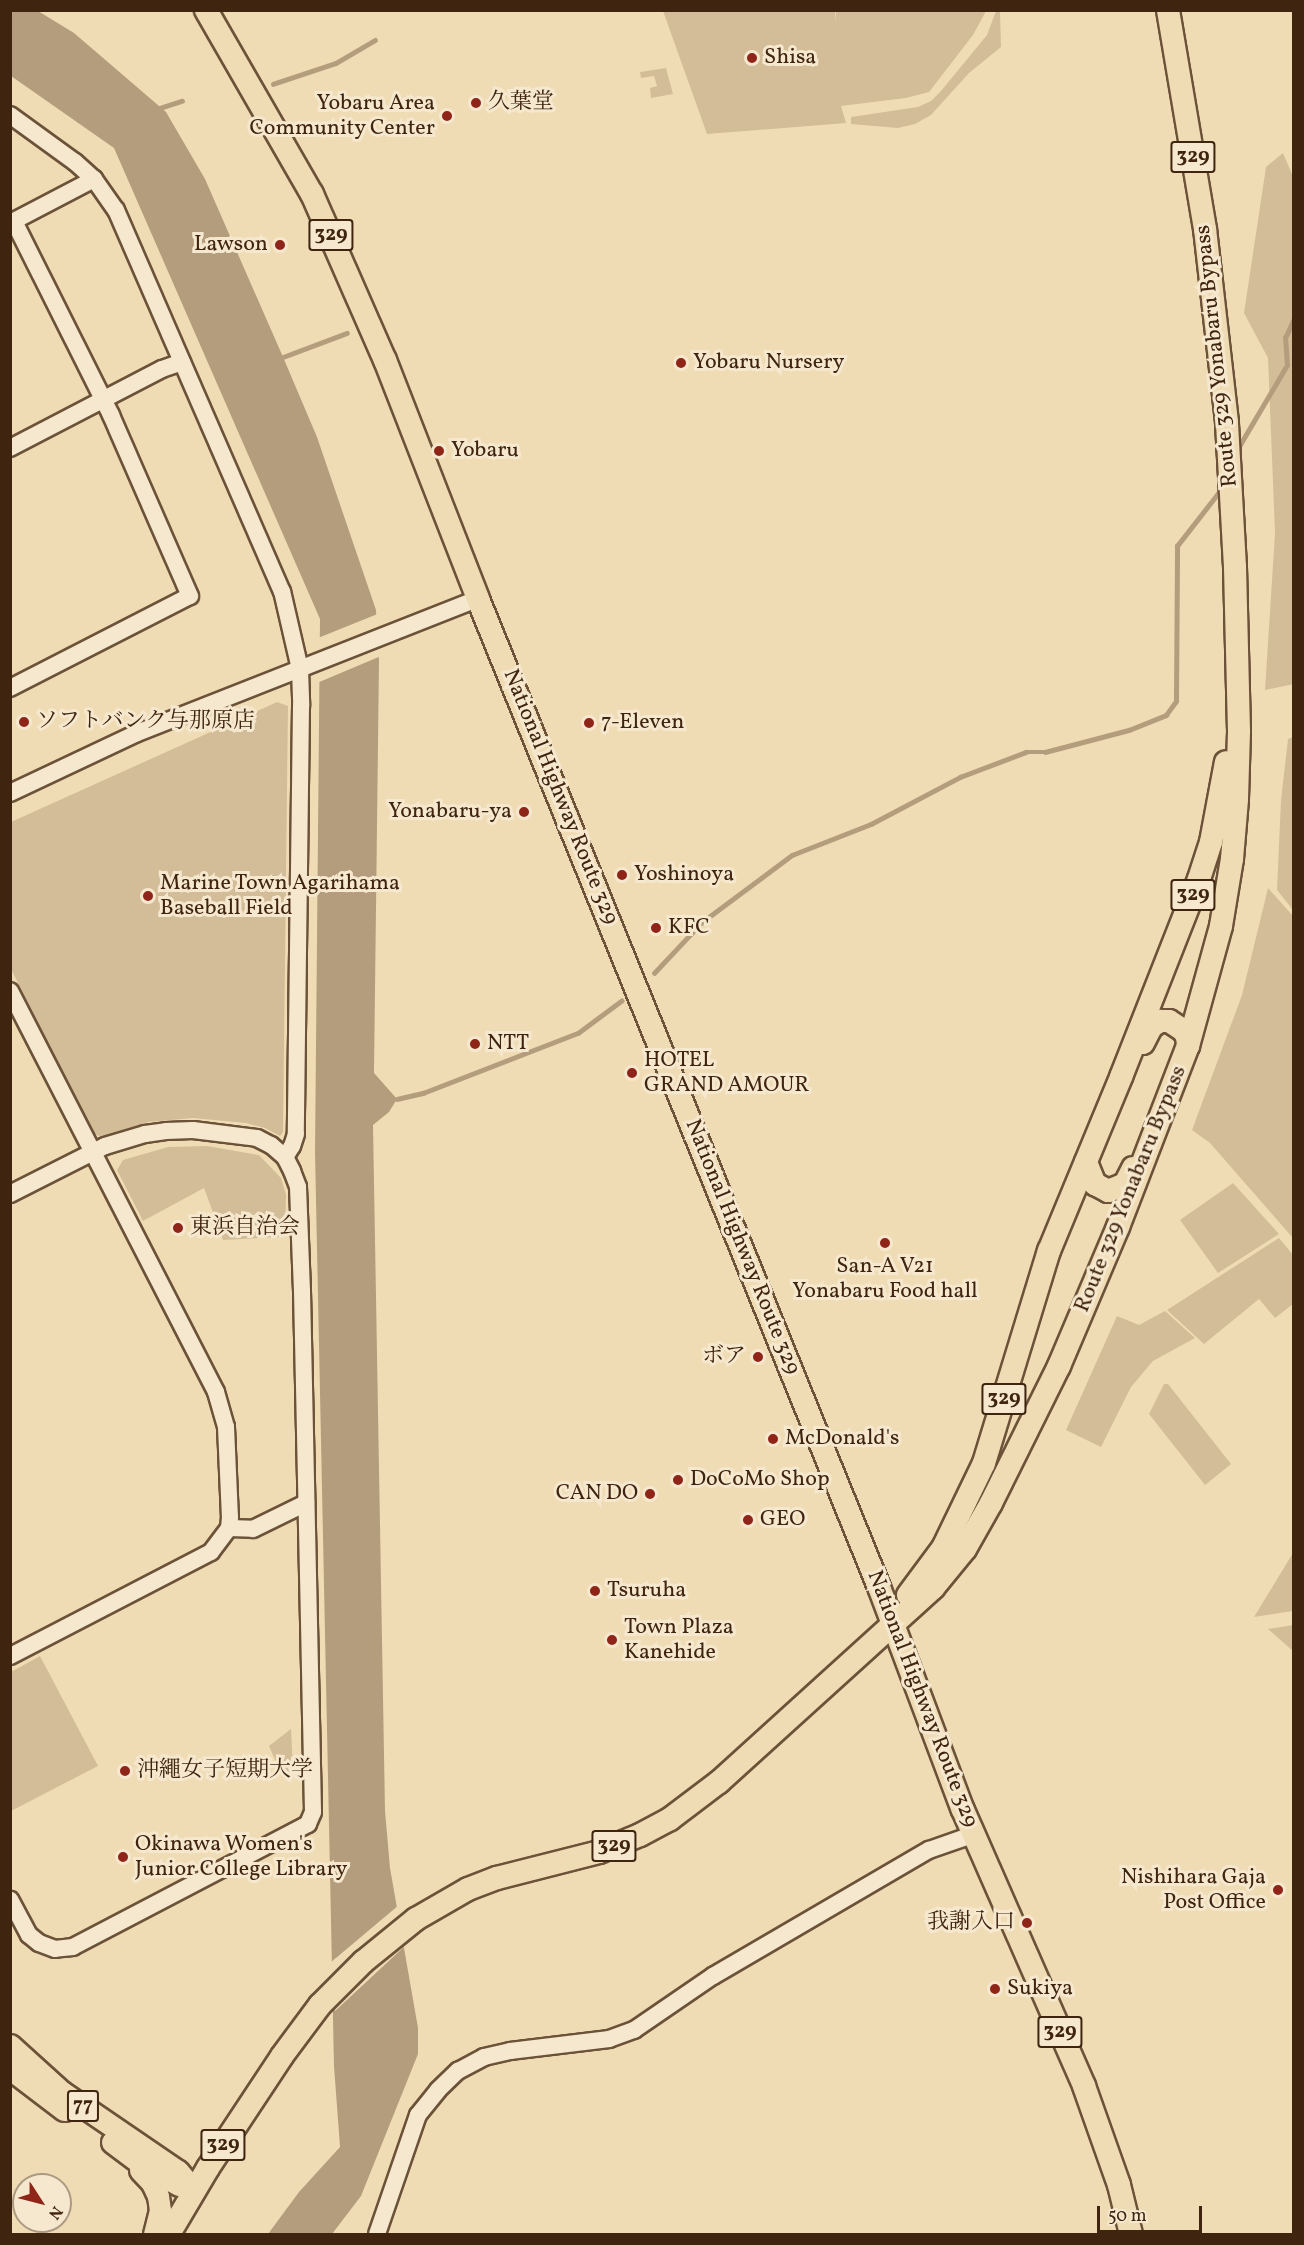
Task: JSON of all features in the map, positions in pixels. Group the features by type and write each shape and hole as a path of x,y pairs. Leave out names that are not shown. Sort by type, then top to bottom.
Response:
{"highway":[{"name":"National Highway Route 329","path":"206,10 312,194 389,370 478,599 893,1623 914,1684 975,1834 1084,2086 1119,2185 1131,2235"},
{"name":"Route 329 Yonabaru Bypass","path":"169,2235 194,2190 282,2056 335,1987 416,1919 468,1890 497,1878 599,1852 640,1835 670,1819 719,1782 948,1572 991,1503 1059,1366 1188,1046 1221,926 1232,859 1237,799 1239,731 1235,567 1227,422 1204,229 1168,13"},
{"name":"Route 329 Yonabaru Bypass","path":"893,1623 914,1586 943,1548 984,1463 1045,1262 1185,917 1211,842 1237,704"},
{"path":"1121,1077 1138,1053 1151,1027 1160,1021 1177,1024 1187,1036 1188,1046"},
{"path":"1086,1162 1095,1184 1108,1191 1116,1190 1125,1184 1135,1164 1150,1144"}],"main road":[{"name":"77","path":"10,2045 62,2092 178,2171 194,2190"},
{"name":"77","path":"10,2069 142,2165 171,2183 194,2190"},
{"path":"120,2147 152,2183 158,2196 160,2210 154,2235"}],"street":[{"path":"10,115 63,152 94,179 121,219 274,569 288,612 300,669 296,1134 285,1157"},
{"path":"10,688 190,596 103,399 12,222 94,179"},
{"path":"10,448 162,369 182,362"},
{"path":"10,793 137,733 478,599"},
{"path":"10,991 223,1410 227,1441 230,1528 211,1552 10,1656"},
{"path":"10,1194 93,1152 120,1140 145,1134 193,1130 257,1138 272,1145 285,1157 298,1187 314,1812 308,1824 73,1947 55,1949 39,1943 29,1935 10,1900"},
{"path":"230,1528 253,1529 306,1503"},
{"path":"377,2235 418,2115 438,2090 458,2071 484,2057 501,2053 609,2039 634,2030 713,1976 929,1850 975,1834"}],"shaded area":[{"path":"11,11 38,11 74,33 166,112 205,179 317,437 376,610 379,661 374,1073 397,1099 389,1112 373,1125 385,1811 390,1868 418,2028 418,2054 361,2196 332,2234 268,2234 299,2192 340,2147 334,2066 315,1152 320,619 114,148 11,76"},
{"path":"663,11 835,11 836,22 836,11 986,11 973,35 929,92 906,98 841,106 846,123 707,134"},
{"path":"996,11 1000,11 1001,47 969,73 931,115 915,124 898,128 851,124 851,117 918,107 931,101 987,35"},
{"path":"666,68 673,94 651,98 650,88 657,86 654,76 641,78 640,72"},
{"path":"1283,153 1294,179 1294,684 1265,690 1275,533 1268,358 1244,313 1266,167"},
{"name":"Marine Town Agarihama Baseball Field","path":"277,702 288,706 283,1132 280,1136 265,1128 246,1123 193,1118 148,1122 102,1137 94,1134 11,969 11,822"},
{"path":"1293,737 1293,910 1277,890 1281,800 1288,739"},
{"path":"1268,888 1293,916 1293,1238 1210,1143 1192,1130 1242,995"},
{"path":"207,1146 259,1155 281,1178 286,1195 285,1233 280,1237 223,1240 204,1188 143,1221 117,1170 123,1160 168,1147"},
{"path":"1233,1183 1279,1234 1218,1273 1180,1220"},
{"path":"1279,1238 1293,1255 1293,1304 1275,1318 1259,1299 1204,1344 1167,1310"},
{"path":"1165,1311 1195,1338 1153,1361 1131,1387 1101,1447 1066,1430 1117,1316 1139,1325"},
{"path":"1164,1384 1168,1384 1231,1464 1205,1485 1149,1414"},
{"path":"1293,1553 1293,1611 1254,1617"},
{"path":"1293,1625 1293,1651 1268,1629"},
{"path":"40,1656 98,1766 11,1811 11,1672"},
{"path":"291,1729 293,1773 283,1778 269,1746"}],"pier":[{"path":"380,613 381,656 317,683 318,638"},
{"path":"399,1905 406,1945 335,2011 330,1963"}],"waterway":[{"path":"273,84 336,63 375,40"},
{"path":"160,108 182,101"},
{"path":"1238,448 1287,365 1285,338 1294,319"},
{"path":"283,357 347,333"},
{"path":"654,973 702,922 792,855 871,824 960,777 1026,752 1045,752 1129,730 1166,715 1176,701 1177,546 1223,487"},
{"path":"397,1099 423,1093 578,1033 621,1001"}],"place":[{"name":"Shisa","path":"752,58"},
{"name":"久葉堂","path":"476,103"},
{"name":"Yobaru Area Community Center","path":"447,116"},
{"name":"Lawson","path":"280,245"},
{"name":"Yobaru Nursery","path":"681,363"},
{"name":"Yobaru","path":"439,451"},
{"name":"ソフトバンク与那原店","path":"24,722"},
{"name":"7-Eleven","path":"589,723"},
{"name":"Yonabaru-ya","path":"524,812"},
{"name":"Yoshinoya","path":"622,875"},
{"name":"Marine Town Agarihama Baseball Field","path":"148,896"},
{"name":"KFC","path":"656,928"},
{"name":"NTT","path":"475,1044"},
{"name":"HOTEL GRAND AMOUR","path":"632,1073"},
{"name":"東浜自治会","path":"178,1228"},
{"name":"San-A V21 Yonabaru Food hall","path":"885,1243"},
{"name":"ボア","path":"758,1357"},
{"name":"McDonald's","path":"773,1439"},
{"name":"DoCoMo Shop","path":"678,1480"},
{"name":"CAN DO","path":"650,1494"},
{"name":"GEO","path":"748,1520"},
{"name":"Tsuruha","path":"595,1591"},
{"name":"Town Plaza Kanehide","path":"612,1640"},
{"name":"沖繩女子短期大学","path":"125,1771"},
{"name":"Okinawa Women's Junior College Library","path":"123,1857"},
{"name":"Nishihara Gaja Post Office","path":"1278,1890"},
{"name":"我謝入口","path":"1027,1923"},
{"name":"Sukiya","path":"995,1989"}]}
